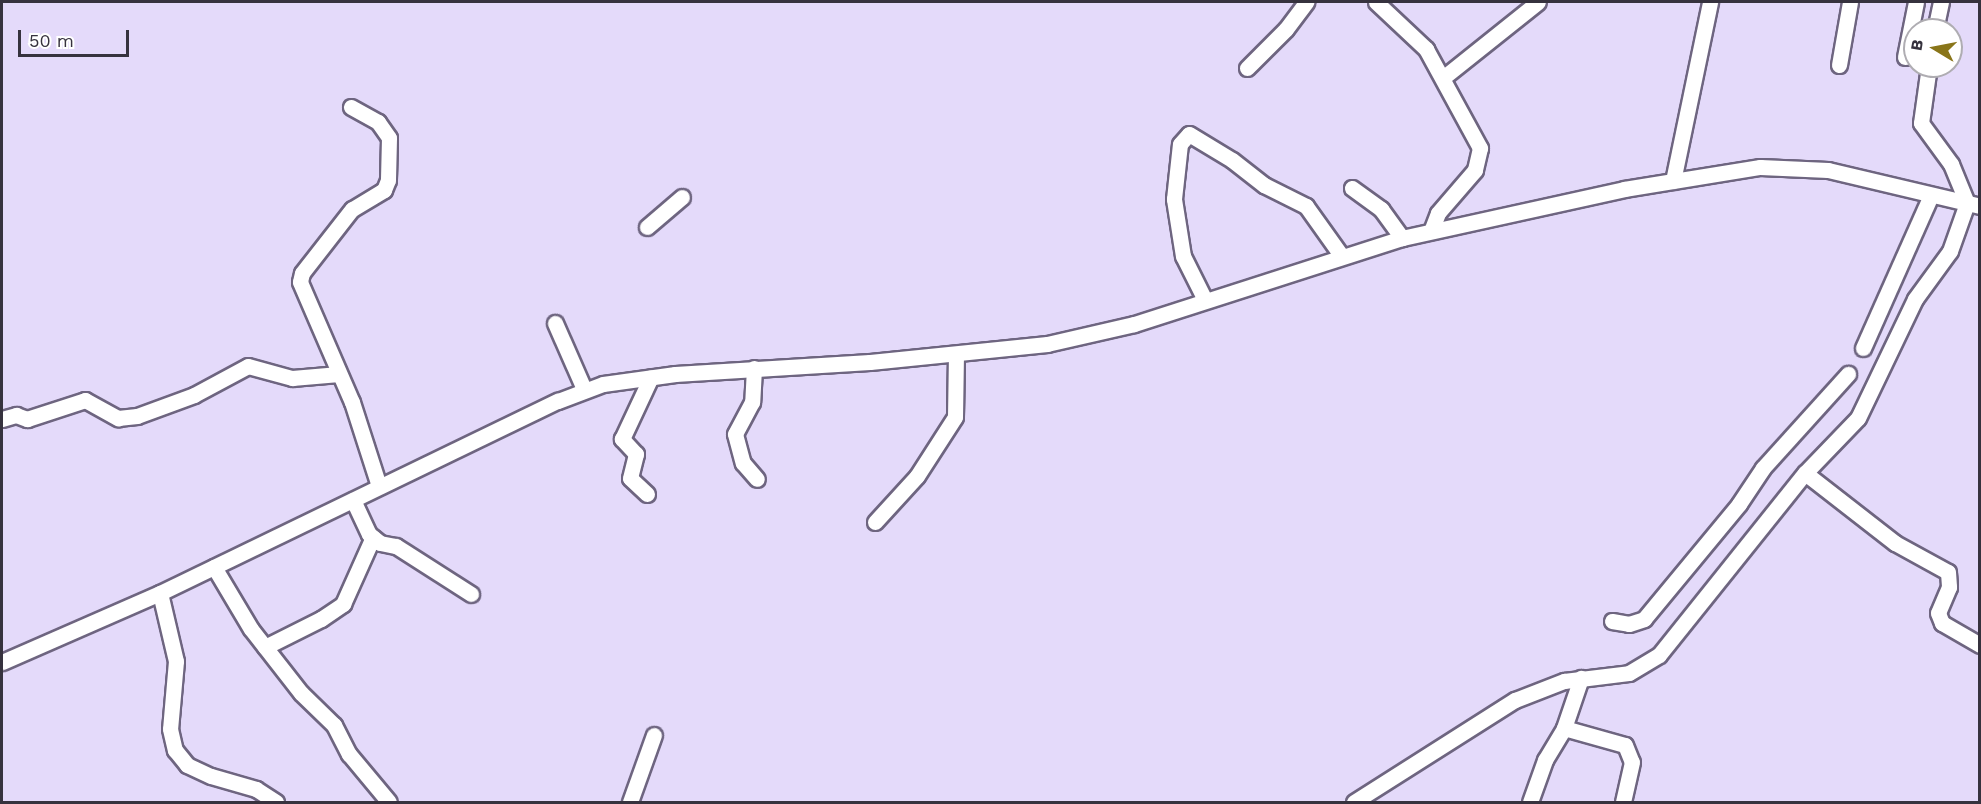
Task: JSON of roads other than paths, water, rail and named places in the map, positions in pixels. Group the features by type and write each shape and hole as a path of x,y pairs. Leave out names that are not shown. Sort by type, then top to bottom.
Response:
{"street":[{"path":"1247,68 1286,29 1306,2"},
{"path":"1376,2 1426,49 1444,77 1480,148 1475,170 1438,213 1431,231"},
{"path":"1444,77 1538,2"},
{"path":"1673,181 1710,2"},
{"path":"1839,65 1850,2"},
{"path":"1913,18 1916,2"},
{"path":"1938,18 1941,2"},
{"path":"1354,802 1515,700 1581,678 1629,673 1659,655 1805,473 1858,418 1915,299 1950,251 1968,204 1951,164 1921,123 1927,78"},
{"path":"351,107 384,130 391,159 384,190 352,209 302,273 303,291 352,402 379,486"},
{"path":"1205,300 1183,256 1174,200 1180,144 1189,134 1264,185 1306,206 1341,255"},
{"path":"2,662 160,593 584,389 651,377 956,355 1094,335 1341,255 1401,238 1673,181 1760,167 1787,166 1828,170 1968,204"},
{"path":"1352,188 1381,209 1401,238"},
{"path":"1863,348 1935,196"},
{"path":"647,227 682,197"},
{"path":"555,323 584,389"},
{"path":"875,522 917,476 955,417 956,355"},
{"path":"2,419 16,415 27,419 85,400 118,418 137,416 194,395 248,366 292,378 339,375"},
{"path":"754,369 752,402 735,434 743,464 757,478"},
{"path":"1612,621 1629,624 1644,619 1738,504 1763,468 1848,374"},
{"path":"647,494 630,478 636,454 622,439 651,377"},
{"path":"1805,473 1895,543 1948,572 1949,587 1938,613 1942,623 1980,645"},
{"path":"353,500 373,537 396,546 471,594"},
{"path":"265,647 321,619 343,603 373,537"},
{"path":"214,567 265,647 301,693 334,725 349,754 389,802"},
{"path":"160,593 176,661 170,729 175,750 187,765 211,776 256,789 276,802"},
{"path":"1530,802 1545,760 1564,728 1581,678"},
{"path":"1564,728 1625,745 1632,762 1623,802"},
{"path":"630,802 654,735"}]}
